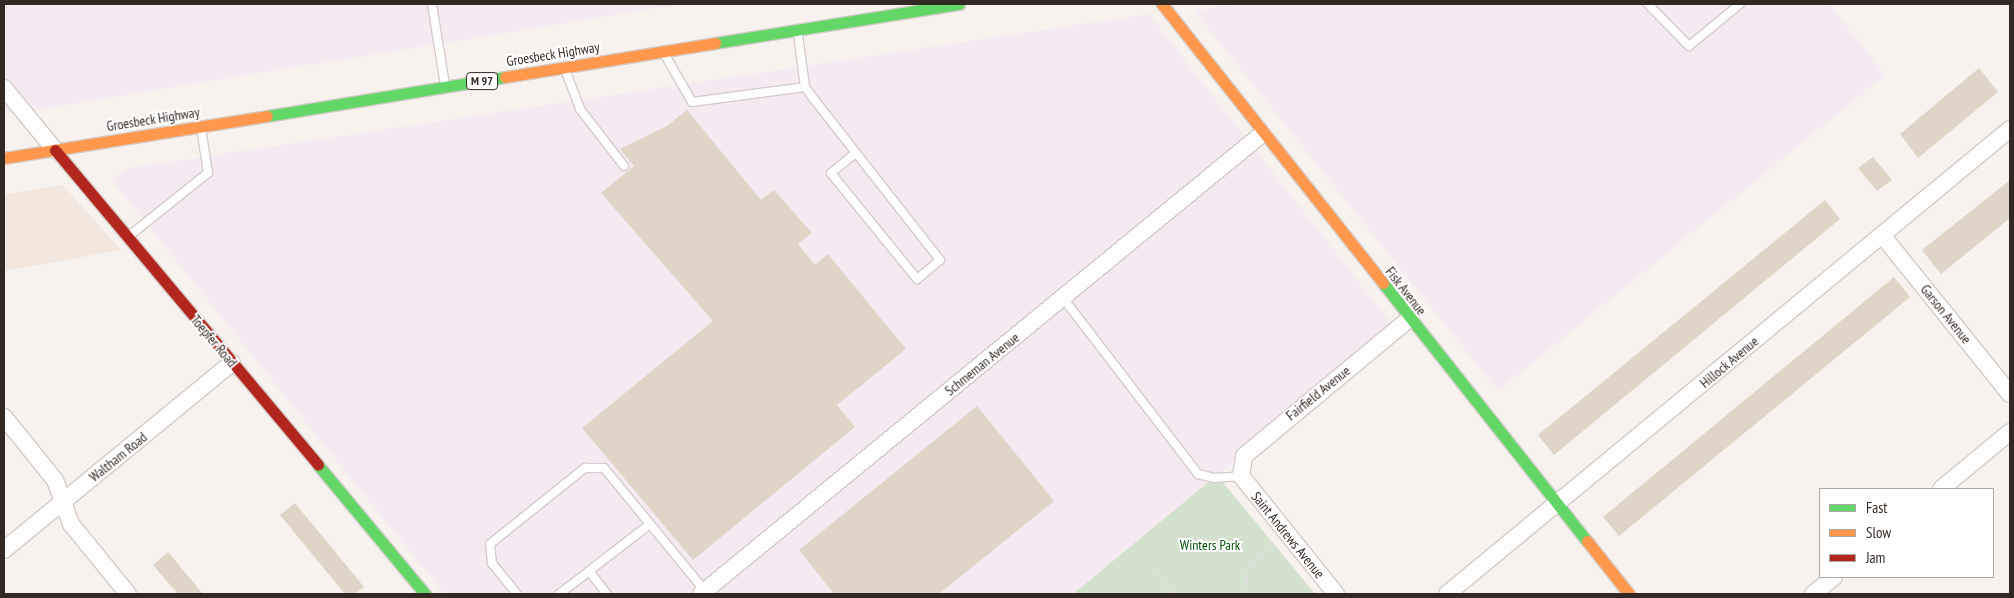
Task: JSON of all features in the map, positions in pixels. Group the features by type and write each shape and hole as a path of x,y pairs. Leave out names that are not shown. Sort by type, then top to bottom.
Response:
{"street":[{"name":"Groesbeck Highway","path":"4,158 959,4"},
{"name":"Fisk Avenue","path":"1162,4 1262,134 1629,594"},
{"name":"Toepfer Road","path":"4,88 425,594"},
{"name":"Hillock Avenue","path":"1447,594 2010,129"},
{"name":"Schmeman Avenue","path":"703,592 1262,134"},
{"name":"Garson Avenue","path":"1882,235 2010,394"},
{"name":"Fairfield Avenue","path":"1241,476 1244,456 1255,444 1409,319"},
{"name":"Waltham Road","path":"4,550 232,363"},
{"path":"4,417 55,480 70,524 128,594"},
{"path":"1941,488 2010,432"},
{"name":"Saint Andrews Avenue","path":"1241,476 1336,594"},
{"path":"1813,594 1833,578"}],"lane":[{"path":"432,4 446,87"},
{"path":"1648,4 1688,46 1740,4"},
{"path":"798,30 805,87 940,260 917,279 831,173 856,153"},
{"path":"663,52 692,102 805,87"},
{"path":"565,67 580,109 624,166"},
{"path":"128,238 208,173 200,126"},
{"path":"1063,298 1198,474 1241,476"},
{"path":"517,594 492,563 490,544 585,468 604,468 703,592"},
{"path":"559,594 650,524"},
{"path":"589,571 607,594"}],"path":[{"path":"1249,594 1245,578 1248,564 1274,541"},
{"path":"1152,568 1174,594"}],"shaded area":[{"path":"4,4 682,4 4,115"},
{"path":"1235,4 1829,4 1885,75 1498,391 1194,11"},
{"path":"1149,14 1396,329 1073,594 444,594 112,181 129,168"},
{"path":"63,185 121,250 4,271 4,194"}],"green space":[{"name":"Winters Park","path":"1217,475 1315,594 1073,594"}],"building":[{"path":"1979,68 1998,92 1918,158 1900,134"},
{"path":"687,110 761,200 774,190 812,233 798,244 815,265 828,254 906,349 837,405 855,427 693,560 582,428 713,321 601,193 634,166 620,149 667,126"},
{"path":"1873,157 1892,180 1877,191 1858,168"},
{"path":"2010,180 2010,218 1941,274 1922,250"},
{"path":"1825,200 1840,219 1554,455 1538,435"},
{"path":"1894,277 1910,297 1619,536 1603,517"},
{"path":"977,406 1054,501 939,594 834,594 799,550"},
{"path":"295,503 364,587 355,594 345,594 280,515"},
{"path":"168,552 203,594 178,594 153,565"}],"traffic: fast":[{"path":"715,43 959,4"},
{"path":"267,116 505,77"},
{"path":"1383,283 1587,541"},
{"path":"318,465 425,594"}],"traffic: slow":[{"path":"1162,4 1383,283"},
{"path":"505,77 715,43"},
{"path":"4,158 267,116"},
{"path":"1587,541 1629,594"}],"traffic: jam":[{"path":"55,150 318,465"}]}
